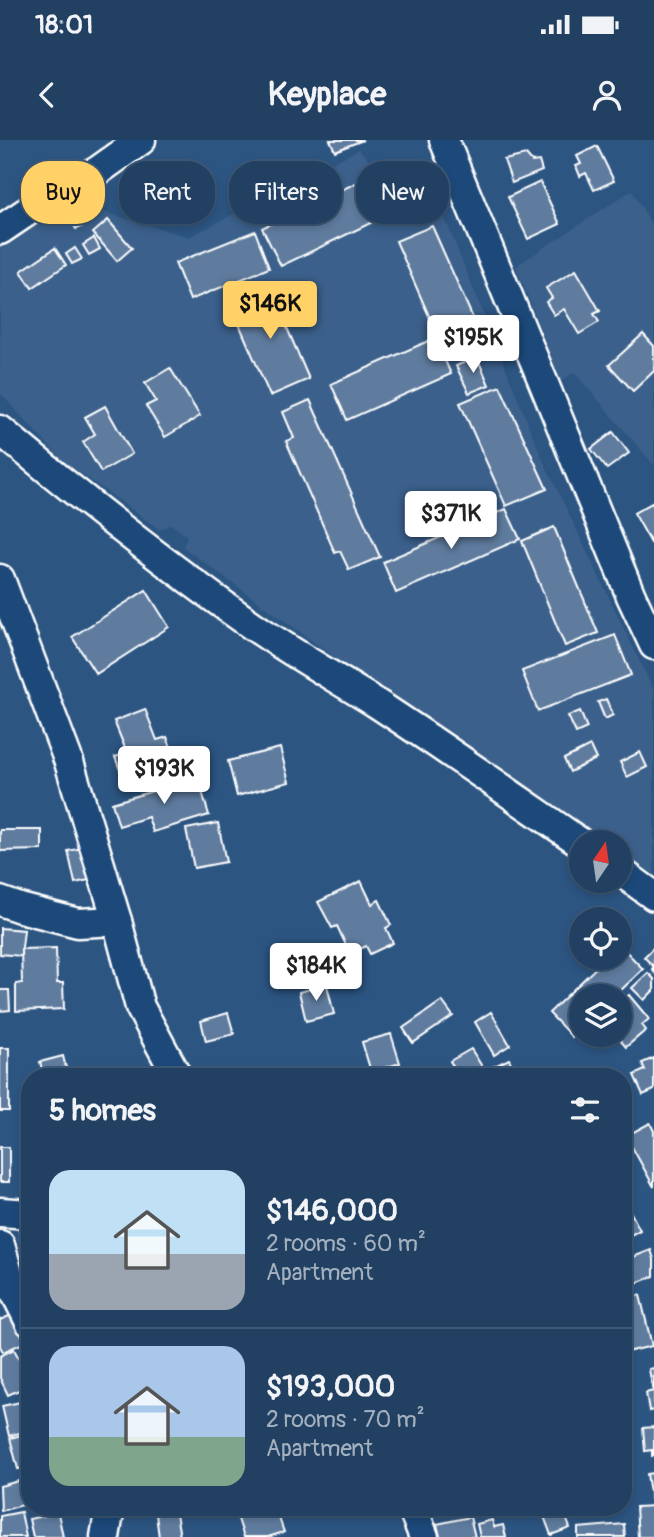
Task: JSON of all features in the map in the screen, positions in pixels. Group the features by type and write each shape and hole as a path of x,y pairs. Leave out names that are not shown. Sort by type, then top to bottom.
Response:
{"street":[{"path":"0,230 37,205 99,170 141,140"},
{"path":"444,140 631,596 654,645"},
{"path":"0,430 89,504 249,623 478,771 569,835"},
{"path":"0,579 69,762 140,1007 173,1068"},
{"path":"632,880 654,896"},
{"path":"0,901 78,923 117,921"},
{"path":"0,1212 21,1213"},
{"path":"0,1245 11,1284 21,1304"},
{"path":"105,1537 108,1516"},
{"path":"416,1516 424,1537"}],"shaded area":[{"path":"359,149 369,161 356,161 356,224 447,224 543,460 654,691 654,889 632,873 632,830 572,830 183,547 187,536 171,524 160,530 60,458 0,393 0,245 36,224 105,224 105,212 119,216 119,224 145,224 189,237 229,216 229,224 342,224 342,161 336,161"},
{"path":"632,190 654,229 654,465 574,372 561,382 516,266"}],"building":[{"path":"330,140 363,140 335,151"},
{"path":"597,146 614,181 594,190 586,173 580,176 576,166 581,164 577,156"},
{"path":"526,155 532,162 539,161 542,171 512,183 504,160"},
{"path":"540,182 560,224 528,239 508,197"},
{"path":"356,183 356,224 368,224 281,266 262,228 270,224 342,224 342,190"},
{"path":"108,220 132,248 117,261 93,233"},
{"path":"73,224 87,224 76,229"},
{"path":"432,226 476,325 440,341 396,241"},
{"path":"255,231 269,268 190,300 175,263"},
{"path":"94,238 100,249 89,255 83,245"},
{"path":"55,248 66,265 32,288 21,271"},
{"path":"75,248 82,259 72,264 66,254"},
{"path":"576,270 600,311 594,314 599,322 579,334 564,309 554,315 546,302 552,298 546,288"},
{"path":"269,286 309,379 270,396 230,303"},
{"path":"487,328 495,348 477,355 469,335"},
{"path":"643,334 654,346 654,371 633,391 609,365"},
{"path":"435,338 451,374 347,420 331,384"},
{"path":"477,357 489,385 469,393 456,366"},
{"path":"170,368 200,416 165,437 146,406 156,401 145,383"},
{"path":"500,386 547,489 506,506 460,403"},
{"path":"310,400 380,557 349,570 340,551 335,553 286,441 294,438 283,412"},
{"path":"105,406 132,454 101,472 83,442 95,434 85,417"},
{"path":"613,432 629,453 607,469 591,449"},
{"path":"652,503 654,541 651,543 634,513"},
{"path":"506,509 520,539 396,593 383,562"},
{"path":"554,527 598,633 565,646 522,541"},
{"path":"146,590 169,627 96,674 72,637"},
{"path":"615,635 631,675 538,711 522,671"},
{"path":"606,699 613,715 605,719 598,702"},
{"path":"145,709 157,740 167,737 178,765 134,782 130,772 122,775 115,757 127,753 114,721"},
{"path":"580,711 587,728 576,733 568,716"},
{"path":"590,746 596,759 570,772 564,759"},
{"path":"280,748 289,782 237,796 228,761"},
{"path":"640,752 647,767 627,777 620,762"},
{"path":"198,778 209,815 153,832 148,817 119,826 112,803"},
{"path":"218,823 226,862 194,868 186,829"},
{"path":"0,830 42,830 42,850 0,851"},
{"path":"82,848 89,880 75,883 68,851"},
{"path":"361,881 372,904 379,900 391,925 386,928 393,943 370,954 366,946 350,954 337,926 332,928 318,902"},
{"path":"0,928 24,930 21,956 0,954"},
{"path":"654,947 654,967 644,957"},
{"path":"56,948 57,983 63,983 64,1009 16,1011 16,984 22,983 21,949"},
{"path":"632,958 643,969 627,984 579,984 594,970 632,970"},
{"path":"648,973 654,979 654,990 644,1000 632,988"},
{"path":"327,985 334,1014 306,1021 299,992"},
{"path":"0,990 9,990 10,1010 0,1011"},
{"path":"569,994 569,1034 549,1013"},
{"path":"632,999 649,1019 642,1025 646,1030 632,1042"},
{"path":"442,1001 453,1016 413,1043 403,1028"},
{"path":"491,1012 510,1045 494,1055 475,1022"},
{"path":"228,1013 234,1034 206,1041 201,1021"},
{"path":"391,1034 400,1063 384,1068 370,1068 362,1042"},
{"path":"0,1048 9,1048 9,1111 0,1111"},
{"path":"471,1049 483,1068 454,1068 450,1061"},
{"path":"63,1056 66,1068 42,1068 40,1062"},
{"path":"654,1058 654,1090 643,1095 634,1075 645,1070 642,1063"},
{"path":"509,1059 514,1068 490,1068"},
{"path":"650,1123 654,1131 654,1187 632,1147 632,1133"},
{"path":"0,1147 9,1147 9,1182 0,1182"},
{"path":"632,1215 640,1230 632,1234"},
{"path":"651,1250 654,1276 632,1285 632,1257"},
{"path":"640,1295 652,1346 632,1351 632,1297"},
{"path":"16,1313 21,1325 21,1344 3,1352 0,1346 0,1320"},
{"path":"14,1349 21,1363 21,1389 8,1395 0,1378 0,1356"},
{"path":"654,1368 654,1410 649,1411 646,1393 653,1391 649,1369"},
{"path":"21,1402 21,1433 9,1436 2,1406"},
{"path":"654,1427 652,1456 652,1450 645,1451 643,1428"},
{"path":"21,1435 21,1468 18,1469 10,1438"},
{"path":"654,1473 654,1499 651,1499 647,1474"},
{"path":"21,1480 21,1505 1,1511 0,1486"},
{"path":"654,1506 654,1537 638,1537 636,1507"},
{"path":"21,1512 26,1537 0,1537 0,1516"},
{"path":"59,1516 63,1537 33,1537 29,1519"},
{"path":"156,1516 176,1516 180,1537 159,1537"},
{"path":"237,1516 278,1516 284,1532 268,1537 244,1537"},
{"path":"544,1516 565,1516 570,1528 551,1535"},
{"path":"470,1517 475,1537 440,1537 437,1524"},
{"path":"492,1520 494,1527 503,1525 506,1537 480,1537 477,1524"},
{"path":"624,1524 625,1537 578,1537 578,1528"}]}
